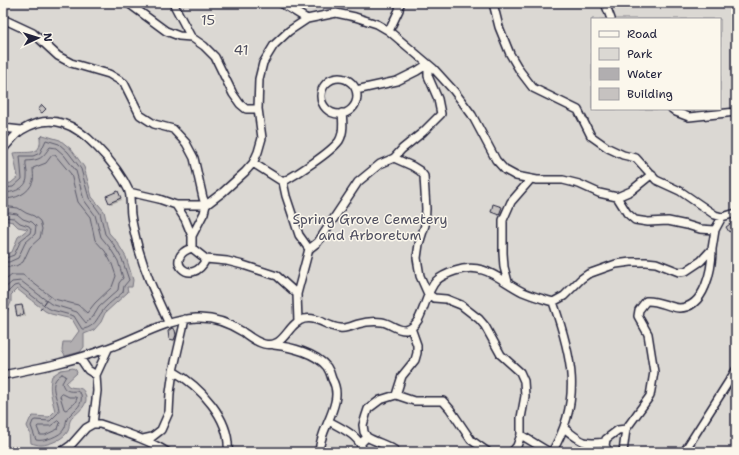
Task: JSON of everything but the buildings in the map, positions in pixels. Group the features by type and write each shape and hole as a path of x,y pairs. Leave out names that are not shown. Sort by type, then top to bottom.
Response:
{"street":[{"path":"128,3 166,31 179,36 191,37"},
{"path":"173,3 191,37 215,57 233,94 240,104 246,109 258,109"},
{"path":"281,3 307,19"},
{"path":"389,31 399,10 400,3"},
{"path":"493,3 499,27 510,54 520,71 533,88 578,110 592,136 608,148 623,155 636,158 656,180 680,191 715,215 722,217 736,213"},
{"path":"605,3 611,18"},
{"path":"192,236 204,213 206,205 245,172 253,163 262,138 258,109 259,79 263,64 274,45 307,19 336,14 355,17 377,24 389,31 428,64 454,91 472,115 496,160 505,170 516,176 530,179 563,180 579,184 599,193 617,197 631,191 652,174"},
{"path":"3,18 33,33 58,56 71,63 109,74 124,83 140,115 154,124 173,129 186,143 194,158 206,205"},
{"path":"356,90 397,81 428,64"},
{"path":"298,322 297,294 309,249 318,242 358,182 380,164 394,158 441,114 438,99 428,76 428,64"},
{"path":"337,78 343,78 349,81 356,90 357,96 354,106 350,110 342,113 334,113 325,106 322,95 326,84 337,78"},
{"path":"674,110 689,117 736,112"},
{"path":"283,182 331,149 339,141 343,129 342,113"},
{"path":"3,149 22,130 44,121 54,121 76,128 104,153 120,175 129,192 132,221 142,261 150,283 169,324"},
{"path":"3,128 22,130"},
{"path":"394,158 412,166 420,171 424,176 426,225 419,244 417,258 420,276 428,294 434,298 446,299 461,305 480,319 501,355 520,372 524,381 525,396 521,418 521,435 517,446 512,452"},
{"path":"253,163 283,182 299,235 309,249"},
{"path":"508,282 504,267 503,220 511,202 530,179"},
{"path":"129,192 159,199 176,205 206,205"},
{"path":"617,197 627,212 635,220 648,222 668,221 687,224 700,229 715,230"},
{"path":"176,205 192,236 192,248"},
{"path":"623,452 626,428 650,396 654,372 652,350 648,334 638,316 639,310 646,301 652,300 678,308 687,307 695,302 701,295 708,277 712,260 715,230 722,217"},
{"path":"192,248 206,259 243,265 277,276 297,294"},
{"path":"192,248 182,252 179,258 180,267 183,271 192,273 197,271 201,268 206,259"},
{"path":"274,344 283,339 298,322 311,319 320,320 330,326 340,328 372,322 384,322 400,330 411,328 421,314 428,294 435,281 455,271 466,268 479,268 492,272 523,292 553,302 564,296 588,274 609,266 631,262 646,262 656,263 679,272 686,271 701,261 712,249"},
{"path":"521,435 551,452 565,429 573,387 571,369 562,328 553,302"},
{"path":"3,375 55,365 80,358 108,349 185,319 206,318 216,320 231,325 254,340 265,344 287,346 303,352 315,358 327,367 337,394 329,421 324,429 319,452"},
{"path":"143,439 152,437 161,430 169,412 173,372 185,319"},
{"path":"396,395 402,376 415,360 417,353 417,345 411,328"},
{"path":"93,424 97,391 96,375 108,349"},
{"path":"80,358 88,370 96,375"},
{"path":"684,452 736,370"},
{"path":"173,372 185,378 209,400 220,417 226,434 228,452"},
{"path":"397,452 386,445 375,442 368,437 364,432 363,425 368,409 380,400 396,395 414,401 443,401 471,440 488,452"},
{"path":"329,421 350,433 361,443 363,452"},
{"path":"61,452 71,445 86,428 93,424 100,424 143,439 167,452"},
{"path":"610,452 605,446 605,442 609,435 626,428"},
{"path":"565,429 586,443 605,442"},
{"path":"361,443 368,437"}],"path":[{"path":"40,310 49,297"}],"green space":[{"name":"Spring Grove Cemetery and Arboretum","path":"3,3 736,3 736,452 3,452"}],"water":[{"path":"43,135 60,140 71,149 84,167 92,197 104,211 109,233 117,242 126,257 133,280 132,287 127,287 128,292 105,313 101,322 94,330 84,334 84,347 80,352 65,356 62,351 63,342 71,342 79,331 72,319 45,311 17,289 11,295 11,302 5,317 3,318 3,252 6,254 12,252 18,237 28,229 18,227 13,222 3,220 3,184 11,183 18,177 13,153 36,151 39,148 40,138"},
{"path":"73,368 77,373 66,383 70,387 79,388 83,391 86,398 85,404 71,419 68,431 63,437 52,443 44,445 31,443 30,433 27,426 30,419 33,416 49,417 55,411 50,389 52,376 61,370"}],"park label":[{"name":"15","path":"208,20"},
{"name":"41","path":"241,50"}]}
